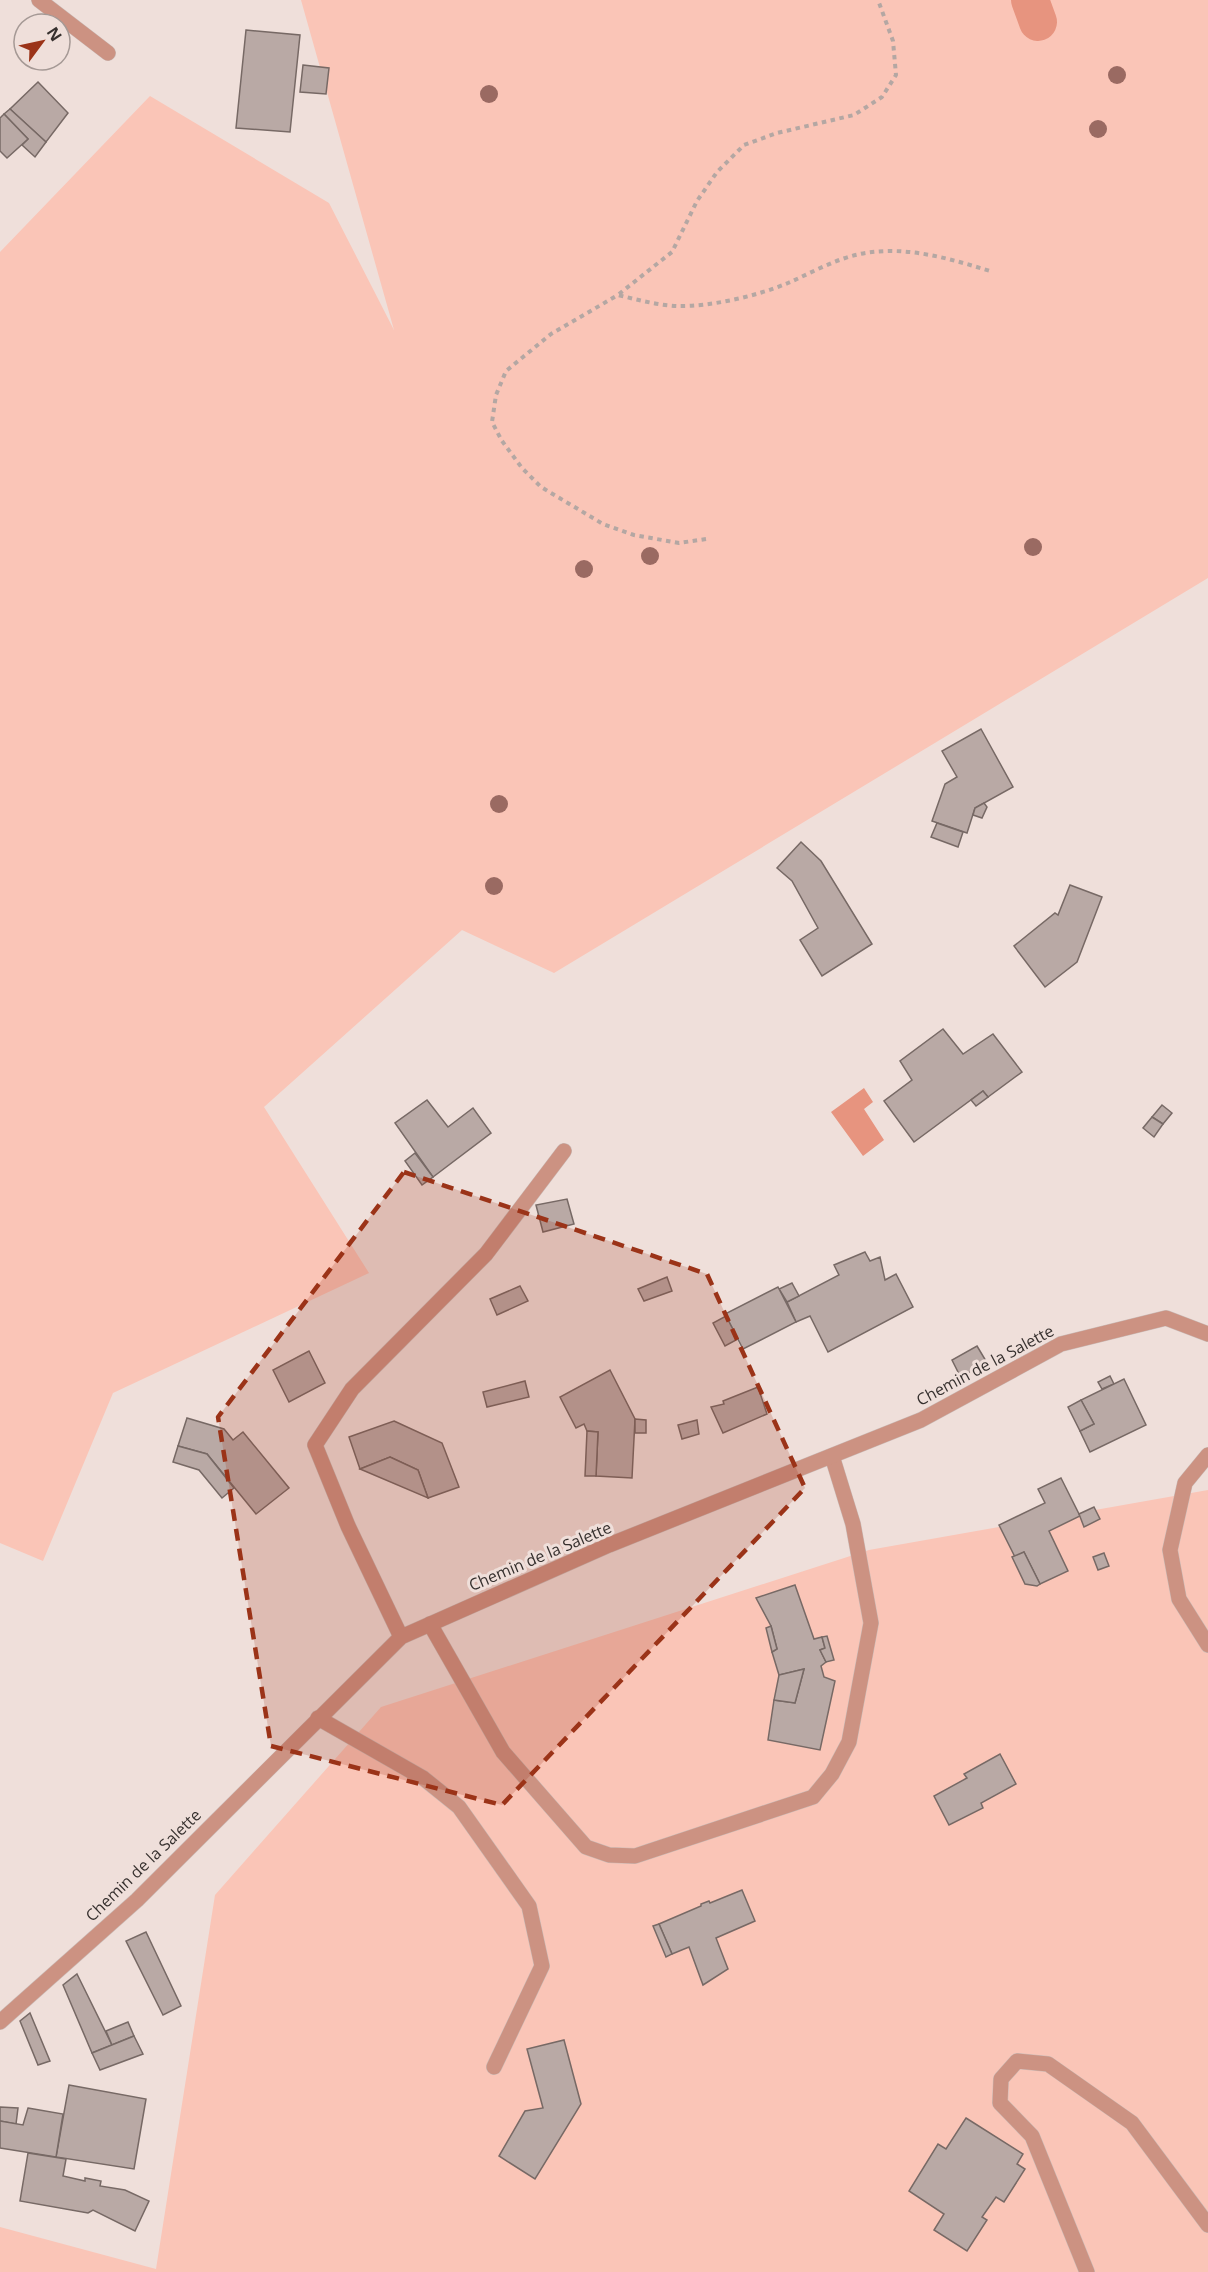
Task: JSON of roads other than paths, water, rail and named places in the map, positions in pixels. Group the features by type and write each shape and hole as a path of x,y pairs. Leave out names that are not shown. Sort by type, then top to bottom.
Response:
{"street":[{"path":"39,0 108,53"},
{"path":"401,1637 348,1526 315,1444 352,1389 486,1254 564,1152"},
{"name":"Chemin de la Salette","path":"0,2022 137,1900 401,1637 609,1545 921,1420 1061,1344 1166,1318 1208,1334"},
{"path":"1208,1455 1185,1483 1170,1550 1179,1599 1208,1645"},
{"path":"430,1624 503,1752 586,1847 609,1855 635,1856 813,1797 832,1774 849,1742 871,1623 853,1524 832,1456"},
{"path":"318,1718 423,1778 459,1807 528,1906 542,1966 494,2067"},
{"path":"1087,2272 1032,2136 1000,2103 1001,2079 1017,2061 1048,2064 1132,2123 1208,2225"}],"waterway":[{"path":"1030,0 1038,22"}]}
